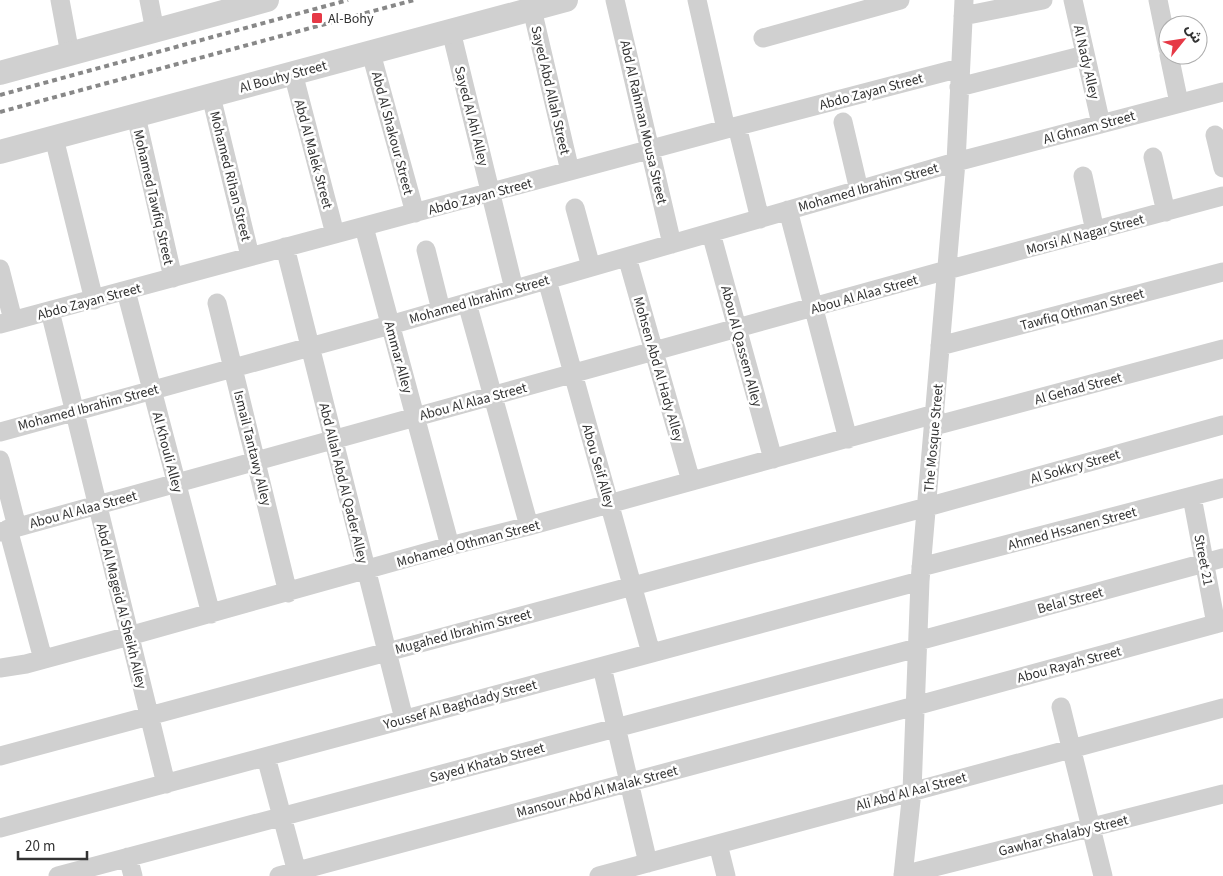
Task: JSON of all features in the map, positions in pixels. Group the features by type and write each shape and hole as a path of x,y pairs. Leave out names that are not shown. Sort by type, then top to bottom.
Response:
{"street":[{"path":"60,0 70,54"},
{"path":"149,0 155,31"},
{"path":"0,74 155,31 242,3 267,0"},
{"name":"Al Bouhy Street","path":"0,152 566,0"},
{"name":"Abd Al Rahman Mousa Street","path":"615,0 672,244"},
{"path":"696,0 731,128 760,219"},
{"path":"763,38 900,0"},
{"path":"964,8 1043,0"},
{"name":"Al Nady Alley","path":"1072,0 1101,124"},
{"path":"1158,0 1161,15"},
{"name":"The Mosque Street","path":"903,876 912,791 921,574 956,162 964,8"},
{"name":"Sayed Abd Allah Street","path":"532,9 570,172"},
{"name":"Sayed Al Ahl Alley","path":"451,31 514,289"},
{"name":"Abd Al Shakour Street","path":"371,53 415,213"},
{"name":"Abdo Zayan Street","path":"7,322 731,128 959,78 1085,54"},
{"path":"1171,65 1179,103"},
{"name":"Abd Al Malek Street","path":"293,73 335,234"},
{"name":"Al Ghnam Street","path":"956,162 1223,92"},
{"name":"Mohamed Rihan Street","path":"211,96 250,256"},
{"name":"Mohamed Tawfiq Street","path":"136,116 173,278"},
{"path":"843,122 859,190"},
{"path":"1215,135 1223,168"},
{"path":"54,138 94,300"},
{"path":"1153,157 1166,212"},
{"name":"Mohamed Ibrahim Street","path":"0,432 390,325 956,162"},
{"path":"1083,176 1096,231"},
{"name":"Morsi Al Nagar Street","path":"947,270 1223,197"},
{"path":"575,208 591,267"},
{"path":"788,210 848,439"},
{"name":"Ammar Alley","path":"364,226 450,546"},
{"name":"Abou Al Qassem Alley","path":"711,233 772,459"},
{"name":"Abd Allah Abd Al Qader Alley","path":"284,247 404,719"},
{"path":"426,250 441,310"},
{"name":"Mohsen Abd Al Hady Alley","path":"627,257 691,481"},
{"path":"0,269 7,322"},
{"name":"Abou Al Alaa Street","path":"8,529 947,270"},
{"name":"Tawfiq Othman Street","path":"940,346 1223,272"},
{"name":"Abou Seif Alley","path":"547,280 651,653"},
{"name":"Al Khouli Alley","path":"126,291 211,614"},
{"path":"467,302 529,526"},
{"name":"Ismail Tantawy Alley","path":"217,303 288,592"},
{"name":"Abd Al Mageid Al Sheikh Alley","path":"50,311 166,784"},
{"name":"Al Gehad Street","path":"934,420 1223,349"},
{"name":"Mohamed Othman Street","path":"0,668 26,664 211,614 450,546 772,459 848,439 934,420"},
{"name":"Al Sokkry Street","path":"927,507 1223,425"},
{"path":"0,460 8,529 43,659"},
{"name":"Ahmed Hssanen Street","path":"921,574 1223,488"},
{"name":"Street 21","path":"1192,497 1204,563 1220,623"},
{"name":"Mugahed Ibrahim Street","path":"0,756 927,507"},
{"name":"Belal Street","path":"918,645 1223,558"},
{"name":"Youssef Al Baghdady Street","path":"0,828 602,667 921,574"},
{"name":"Abou Rayah Street","path":"915,706 1220,623"},
{"name":"Sayed Khatab Street","path":"58,876 616,728 918,645"},
{"path":"602,667 648,863"},
{"name":"Mansour Abd Al Malak Street","path":"291,874 915,706"},
{"path":"1061,707 1073,748 1104,876"},
{"name":"Ali Abd Al Aal Street","path":"599,876 1223,708"},
{"path":"266,757 282,817 291,874"},
{"name":"Gawhar Shalaby Street","path":"903,876 1223,794"},
{"path":"718,844 726,876"},
{"path":"128,857 133,876"}],"railway":[{"path":"0,95 348,0"},
{"path":"0,112 414,0"}],"place":[{"name":"Al-Bohy","path":"317,18"}]}
